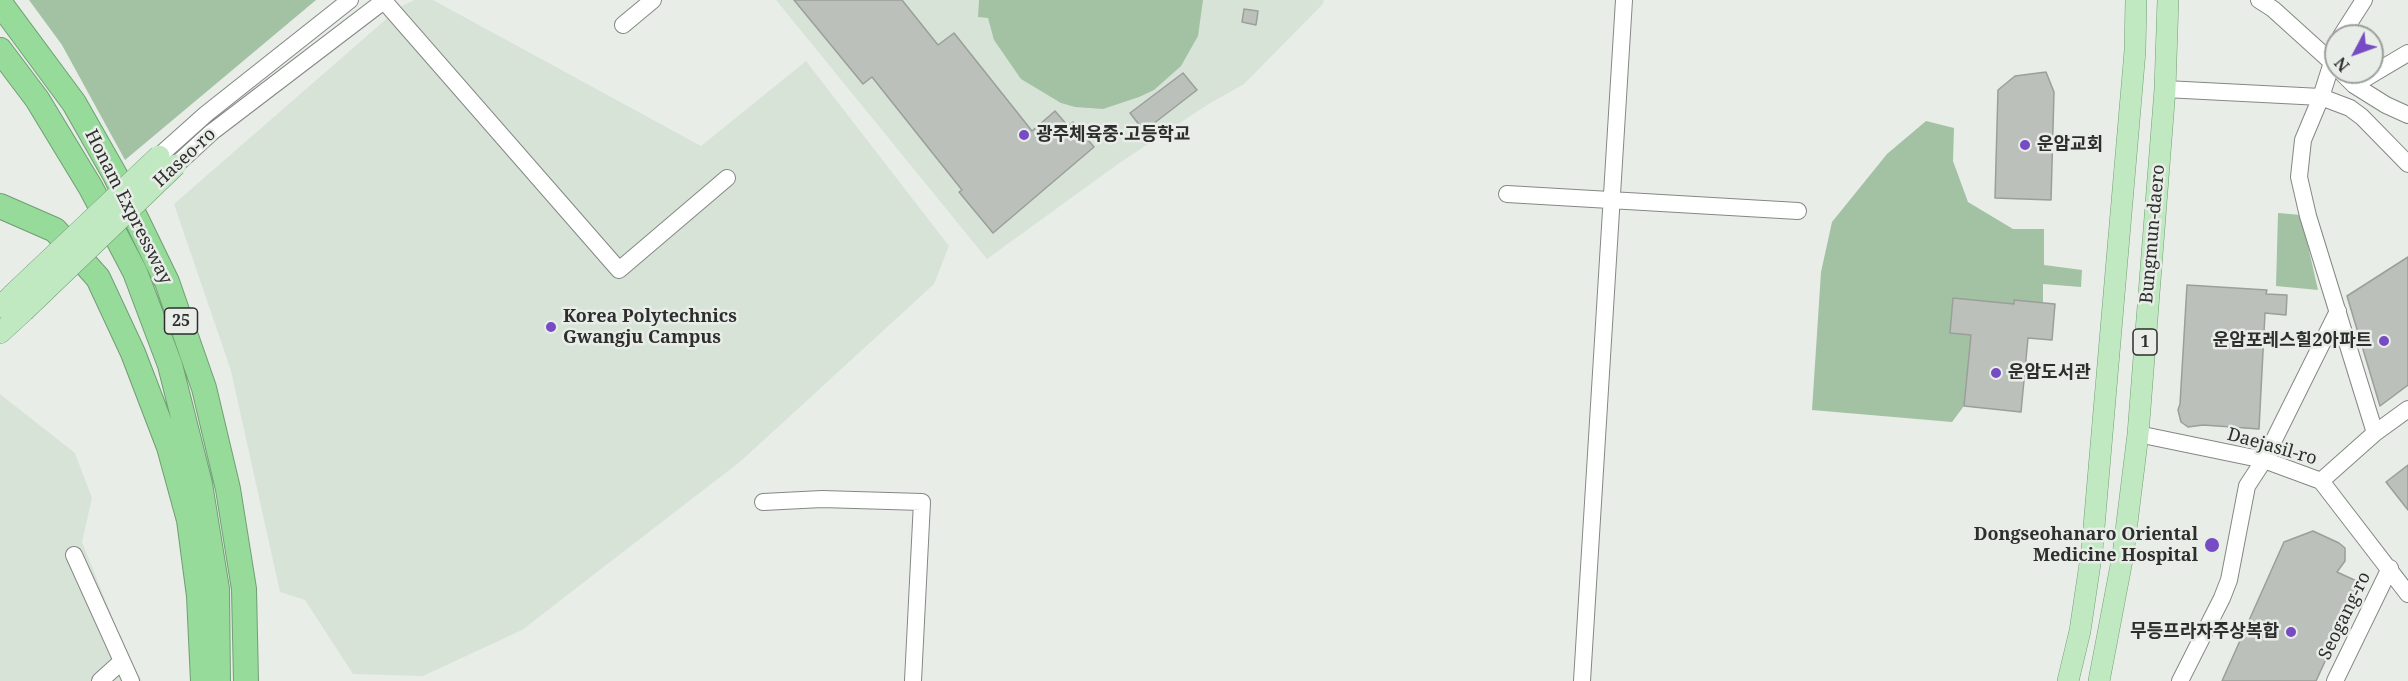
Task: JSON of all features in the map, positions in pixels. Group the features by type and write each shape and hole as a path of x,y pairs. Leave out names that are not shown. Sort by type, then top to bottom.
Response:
{"highway":[{"name":"Honam Expressway","path":"0,3 75,103 115,175 167,282 204,388 228,489 244,589 246,681"},
{"name":"Honam Expressway","path":"0,50 37,99 92,188 135,272 170,365 200,484 217,589 218,681"},
{"path":"0,206 55,230 98,278 133,352 169,447 189,520 199,596 203,681"}],"main road":[{"name":"Bungmun-daero","path":"2068,681 2080,631 2092,550 2135,51 2136,0"},
{"name":"Bungmun-daero","path":"2099,681 2123,555 2138,434 2165,89 2168,0"},
{"name":"Haseo-ro","path":"0,333 12,304 168,160"}],"street":[{"name":"Haseo-ro","path":"168,160 206,114 350,0"},
{"name":"Haseo-ro","path":"168,160 212,132 384,0"},
{"path":"384,0 619,270 727,178"},
{"path":"623,25 653,0"},
{"path":"1582,681 1624,0"},
{"path":"2259,0 2273,9 2324,53"},
{"path":"2349,24 2364,0"},
{"path":"2408,53 2354,85 2386,105 2408,115"},
{"path":"2327,84 2303,140 2299,177 2375,433"},
{"path":"2165,89 2321,97 2350,108 2362,117 2408,164"},
{"path":"1507,194 1798,210"},
{"path":"2180,681 2222,598 2234,560 2244,497 2251,477 2264,460 2338,311"},
{"name":"Daejasil-ro","path":"2138,434 2264,460 2321,481 2375,433 2408,409"},
{"name":"Seogang-ro","path":"2321,481 2408,594"},
{"path":"764,502 822,499 922,502 913,681"},
{"path":"74,555 131,681"},
{"name":"Seogang-ro","path":"2335,681 2390,568"},
{"path":"100,681 121,662"}],"shaded area":[{"name":"Korea Polytechnics Gwangju Campus","path":"414,0 433,0 701,146 806,61 949,246 934,284 741,461 522,630 423,676 353,674 305,600 280,592 231,371 174,204 400,7"},
{"name":"광주체육중·고등학교","path":"776,0 1324,0 1323,4 1244,84 1207,105 1118,164 987,259"},
{"path":"0,394 75,453 92,498 82,542 130,661 142,681 0,681"}],"green space":[{"path":"29,0 316,0 125,160 62,45"},
{"path":"979,0 1203,0 1198,36 1181,66 1154,90 1103,109 1075,107 1061,103 1021,79 994,40 988,18 978,17"},
{"path":"1926,121 1954,128 1953,161 1968,202 2013,229 2044,229 2044,265 2082,270 2081,287 2043,284 2043,303 2012,323 1953,298 1950,332 1971,335 1964,406 1952,422 1812,410 1821,272 1832,222 1887,154"},
{"path":"2278,213 2301,215 2318,290 2276,286"}],"building":[{"path":"794,0 902,0 938,45 954,33 1032,131 1055,111 1068,126 1073,122 1094,147 993,233 959,192 962,190 872,77 863,84"},
{"path":"1244,9 1258,11 1256,25 1242,22"},
{"name":"운암교회","path":"2046,72 2054,92 2051,200 1995,198 1998,90 2015,76"},
{"path":"1183,73 1197,90 1144,131 1130,113"},
{"name":"운암포레스힐2아파트","path":"2408,257 2408,385 2380,406 2347,296"},
{"path":"2187,285 2267,290 2266,294 2287,295 2286,315 2265,313 2259,429 2203,425 2188,427 2181,422 2178,410"},
{"name":"운암도서관","path":"1953,298 2014,304 2014,300 2055,304 2052,340 2028,338 2021,412 1964,406 1971,335 1950,333"},
{"path":"2408,465 2408,510 2386,482"},
{"name":"무등프라자주상복합","path":"2313,531 2345,548 2345,561 2337,572 2361,583 2316,681 2222,681 2284,542"}],"place":[{"name":"광주체육중·고등학교","path":"1024,135"},
{"name":"운암교회","path":"2025,145"},
{"name":"Korea Polytechnics Gwangju Campus","path":"551,327"},
{"name":"운암포레스힐2아파트","path":"2384,341"},
{"name":"운암도서관","path":"1996,373"},
{"name":"Dongseohanaro Oriental Medicine Hospital","path":"2212,545"},
{"name":"무등프라자주상복합","path":"2291,632"}]}
